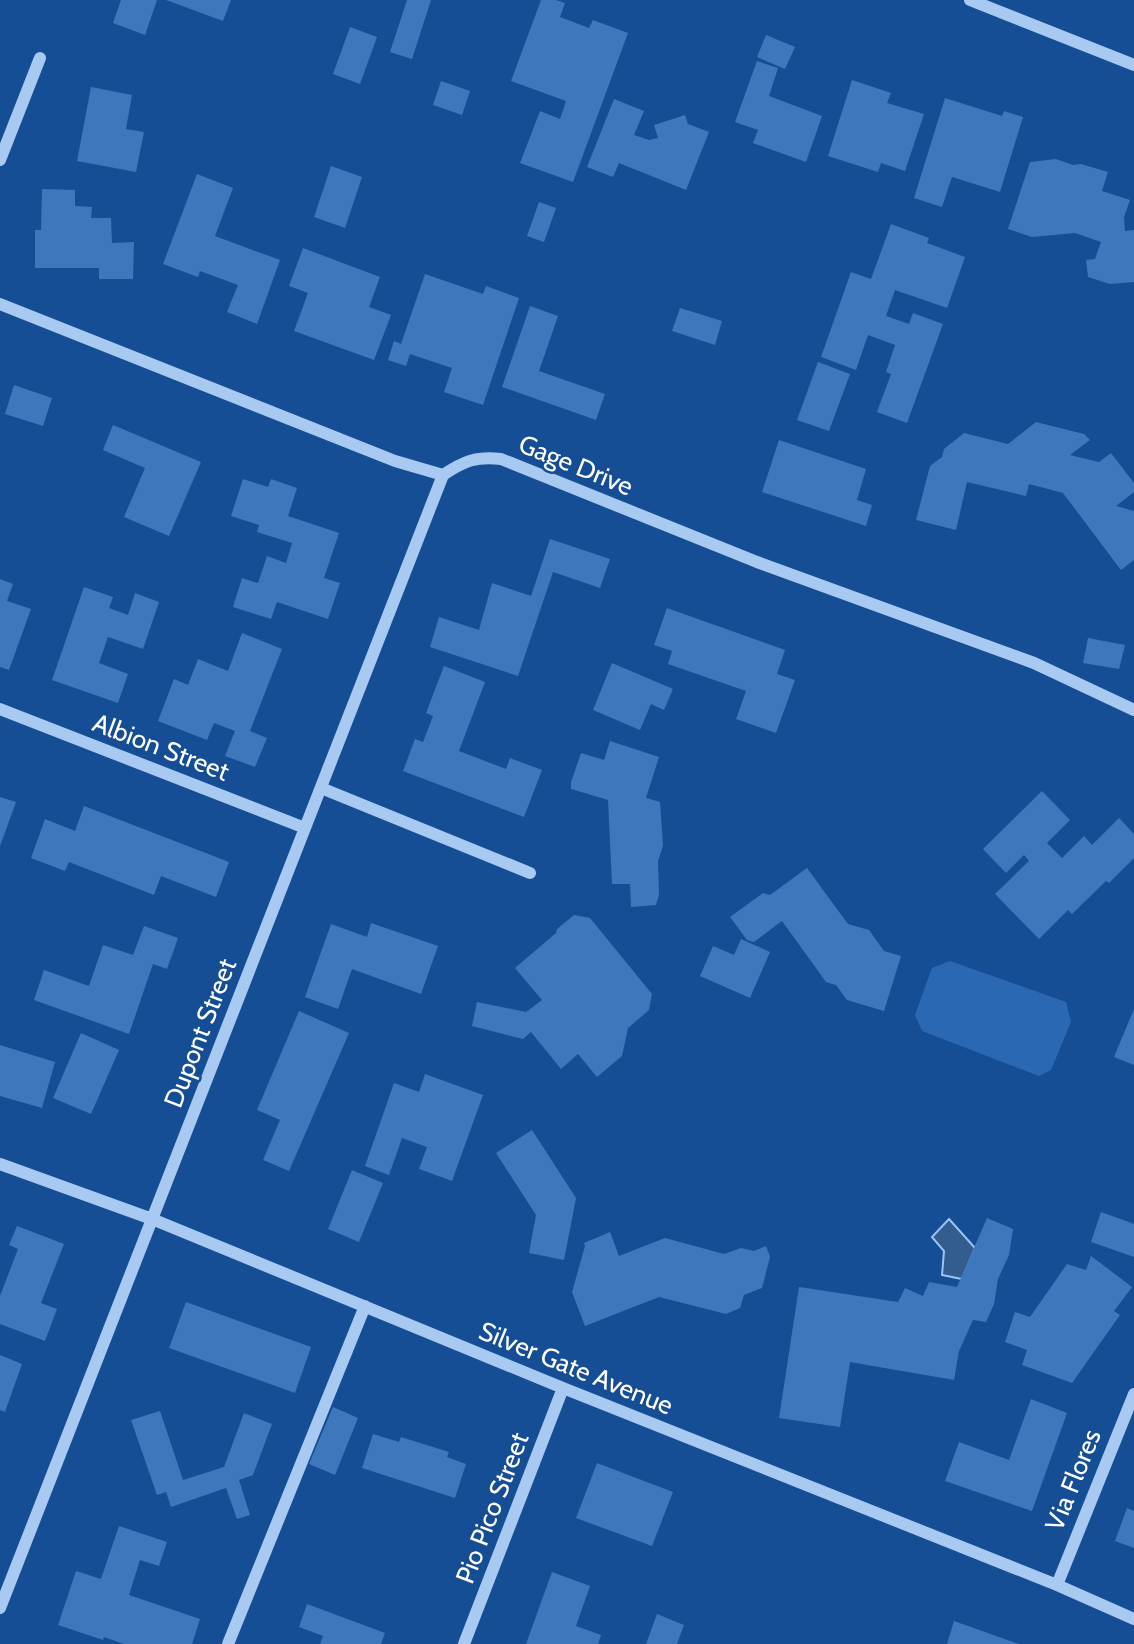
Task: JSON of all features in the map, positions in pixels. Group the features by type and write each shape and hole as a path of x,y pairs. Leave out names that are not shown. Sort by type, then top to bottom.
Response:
{"street":[{"path":"970,0 1134,65"},
{"path":"0,160 40,58"},
{"path":"0,304 395,461 443,475"},
{"name":"Gage Drive","path":"443,475 464,461 487,457 502,459 758,562 1034,663 1134,710"},
{"name":"Dupont Street","path":"0,1608 443,475"},
{"name":"Albion Street","path":"0,709 305,828"},
{"path":"321,788 530,873"},
{"name":"Silver Gate Avenue","path":"0,1164 152,1219 563,1388 1057,1585 1134,1619"},
{"path":"228,1644 365,1306"},
{"name":"Pio Pico Street","path":"464,1644 563,1388"},
{"name":"Via Flores","path":"1057,1585 1134,1394"}],"shaded area":[{"path":"950,961 1066,1002 1071,1022 1051,1070 1039,1076 922,1031 915,1015 932,968"},
{"path":"949,1219 975,1248 962,1279 942,1275 944,1251 932,1237"}],"building":[{"path":"121,0 157,0 145,35 113,23"},
{"path":"166,0 231,0 223,21"},
{"path":"407,0 431,0 412,59 390,52"},
{"path":"541,0 565,3 560,17 589,28 593,20 628,33 573,182 520,163 540,111 560,119 566,101 511,81"},
{"path":"350,27 377,37 360,84 333,74"},
{"path":"766,35 795,47 785,69 757,57"},
{"path":"757,61 778,68 769,96 822,116 806,162 753,143 758,130 735,122"},
{"path":"852,80 891,93 887,103 924,114 905,171 881,163 878,172 828,156"},
{"path":"441,81 470,91 462,115 433,105"},
{"path":"91,87 132,95 126,129 144,132 136,172 77,161"},
{"path":"945,98 1002,116 1004,111 1023,117 1000,192 952,177 942,207 914,198"},
{"path":"614,99 644,111 634,135 649,140 658,138 654,125 685,115 688,124 709,132 686,190 619,163 613,177 587,167"},
{"path":"1056,159 1108,172 1102,191 1130,200 1124,217 1125,231 1134,230 1134,282 1110,284 1088,277 1086,260 1095,259 1101,242 1075,233 1032,237 1008,229 1030,162"},
{"path":"331,166 362,177 345,228 314,217"},
{"path":"197,174 233,188 215,236 280,260 257,324 227,312 238,285 200,271 198,277 163,264"},
{"path":"42,189 75,190 75,206 92,207 91,218 111,218 112,243 134,242 133,279 99,279 99,268 35,268 35,230 41,230"},
{"path":"539,202 556,208 544,242 527,236"},
{"path":"891,224 929,238 927,243 965,257 947,308 895,290 886,316 909,324 913,313 943,324 907,423 877,412 891,374 886,372 895,345 868,335 856,370 821,357 851,272 871,279"},
{"path":"303,248 380,277 369,307 391,315 374,360 294,331 308,293 289,286"},
{"path":"425,274 483,294 486,286 519,298 483,405 444,392 452,368 410,354 406,366 388,360 394,341 401,344"},
{"path":"530,306 558,316 539,371 605,394 596,420 502,387"},
{"path":"680,308 722,321 715,345 672,331"},
{"path":"818,362 850,374 829,431 797,420"},
{"path":"14,385 52,398 43,426 5,414"},
{"path":"1036,422 1084,434 1090,440 1070,455 1099,462 1111,453 1134,483 1134,492 1116,506 1134,511 1134,560 1121,570 1063,493 1029,484 1026,496 967,482 956,530 916,520 930,466 942,457 944,449 964,433 1008,444"},
{"path":"113,425 201,462 169,536 124,517 145,468 103,450"},
{"path":"779,440 866,469 857,500 872,505 866,526 762,492"},
{"path":"243,479 268,487 271,479 297,488 288,516 339,533 324,578 340,583 328,619 277,602 271,619 233,607 242,578 258,583 267,556 286,563 292,543 257,532 259,525 231,516"},
{"path":"550,539 610,559 600,588 553,572 518,676 430,647 439,617 479,630 492,583 531,596"},
{"path":"0,579 13,584 7,601 31,609 9,670 0,667"},
{"path":"84,587 113,597 109,608 128,615 135,593 159,602 143,649 108,637 99,663 128,674 118,703 52,680"},
{"path":"667,608 785,650 777,674 795,680 776,733 736,719 746,691 668,664 672,651 654,645"},
{"path":"242,633 282,649 250,731 267,738 255,767 225,756 235,731 214,723 207,740 158,721 174,679 188,685 198,659 228,671"},
{"path":"1088,638 1125,645 1119,669 1083,663"},
{"path":"612,663 673,689 664,710 651,704 640,730 593,710"},
{"path":"444,666 485,682 459,751 506,769 510,758 542,770 524,817 403,771 415,739 423,742 433,716 426,713"},
{"path":"610,741 659,757 646,798 660,802 663,846 658,861 659,895 656,905 631,907 630,884 612,884 608,800 571,789 581,753 604,760"},
{"path":"1042,791 1070,820 1047,843 1062,858 1084,836 1092,845 1119,818 1134,834 1134,858 1072,914 1068,910 1039,939 995,894 1029,861 1024,855 1006,873 983,849"},
{"path":"0,797 16,802 0,846"},
{"path":"84,806 229,862 216,897 161,876 154,895 69,862 65,871 31,858 45,819 75,831"},
{"path":"807,868 848,924 869,930 884,951 901,956 884,1011 847,1000 836,985 826,982 782,921 754,942 747,940 730,917 763,893 770,895"},
{"path":"574,915 590,918 652,994 649,1010 628,1028 622,1056 597,1077 578,1054 561,1069 531,1032 523,1039 472,1026 477,1002 526,1012 542,1000 515,968"},
{"path":"371,923 438,946 421,994 352,969 338,1009 305,997 331,924 367,937"},
{"path":"144,926 178,938 167,969 153,964 129,1034 34,1000 44,970 89,986 103,945 133,955"},
{"path":"741,939 770,952 750,998 700,976 713,946 734,955"},
{"path":"1134,1009 1134,1065 1114,1057"},
{"path":"299,1011 349,1033 289,1171 263,1160 280,1120 257,1110"},
{"path":"81,1033 119,1050 91,1114 53,1098"},
{"path":"0,1045 55,1062 42,1108 0,1096"},
{"path":"425,1074 483,1095 452,1181 419,1169 427,1147 402,1138 389,1175 365,1166 394,1083 419,1092"},
{"path":"532,1130 576,1198 564,1260 529,1253 536,1215 496,1153"},
{"path":"352,1170 383,1183 359,1242 328,1229"},
{"path":"1101,1212 1134,1224 1134,1257 1091,1242"},
{"path":"987,1218 1013,1229 1009,1255 998,1279 994,1304 986,1322 973,1320 959,1351 954,1380 850,1362 840,1427 779,1418 799,1287 898,1302 905,1288 923,1296 929,1282 957,1287"},
{"path":"17,1226 64,1244 41,1303 57,1309 45,1341 0,1324 0,1296 18,1249 9,1245"},
{"path":"610,1232 619,1256 665,1238 724,1254 741,1248 754,1251 766,1246 770,1257 762,1288 744,1295 740,1308 726,1314 659,1297 585,1326 572,1292 584,1243"},
{"path":"1091,1256 1132,1287 1114,1311 1120,1315 1072,1383 1022,1365 1027,1350 1005,1342 1015,1312 1030,1317 1067,1264 1086,1270"},
{"path":"186,1302 311,1347 295,1393 169,1348"},
{"path":"0,1355 22,1364 5,1412 0,1410"},
{"path":"1031,1399 1067,1413 1032,1511 945,1481 959,1442 1009,1460"},
{"path":"333,1407 358,1418 335,1475 309,1464"},
{"path":"160,1411 183,1480 224,1467 244,1413 272,1424 253,1475 239,1480 250,1515 237,1519 226,1488 171,1507 166,1492 157,1495 131,1420"},
{"path":"373,1434 399,1442 401,1437 449,1452 447,1457 466,1464 455,1498 362,1468"},
{"path":"597,1463 673,1492 652,1546 576,1518"},
{"path":"1127,1508 1134,1511 1134,1548 1115,1541"},
{"path":"119,1526 167,1542 159,1566 140,1560 129,1595 200,1619 192,1644 124,1644 58,1625 76,1571 101,1579"},
{"path":"552,1572 590,1586 576,1626 601,1635 598,1644 526,1644"},
{"path":"307,1604 385,1633 381,1644 320,1644 323,1636 299,1627"},
{"path":"657,1614 684,1625 677,1644 646,1644"},
{"path":"954,1621 1019,1644 947,1644"}]}
